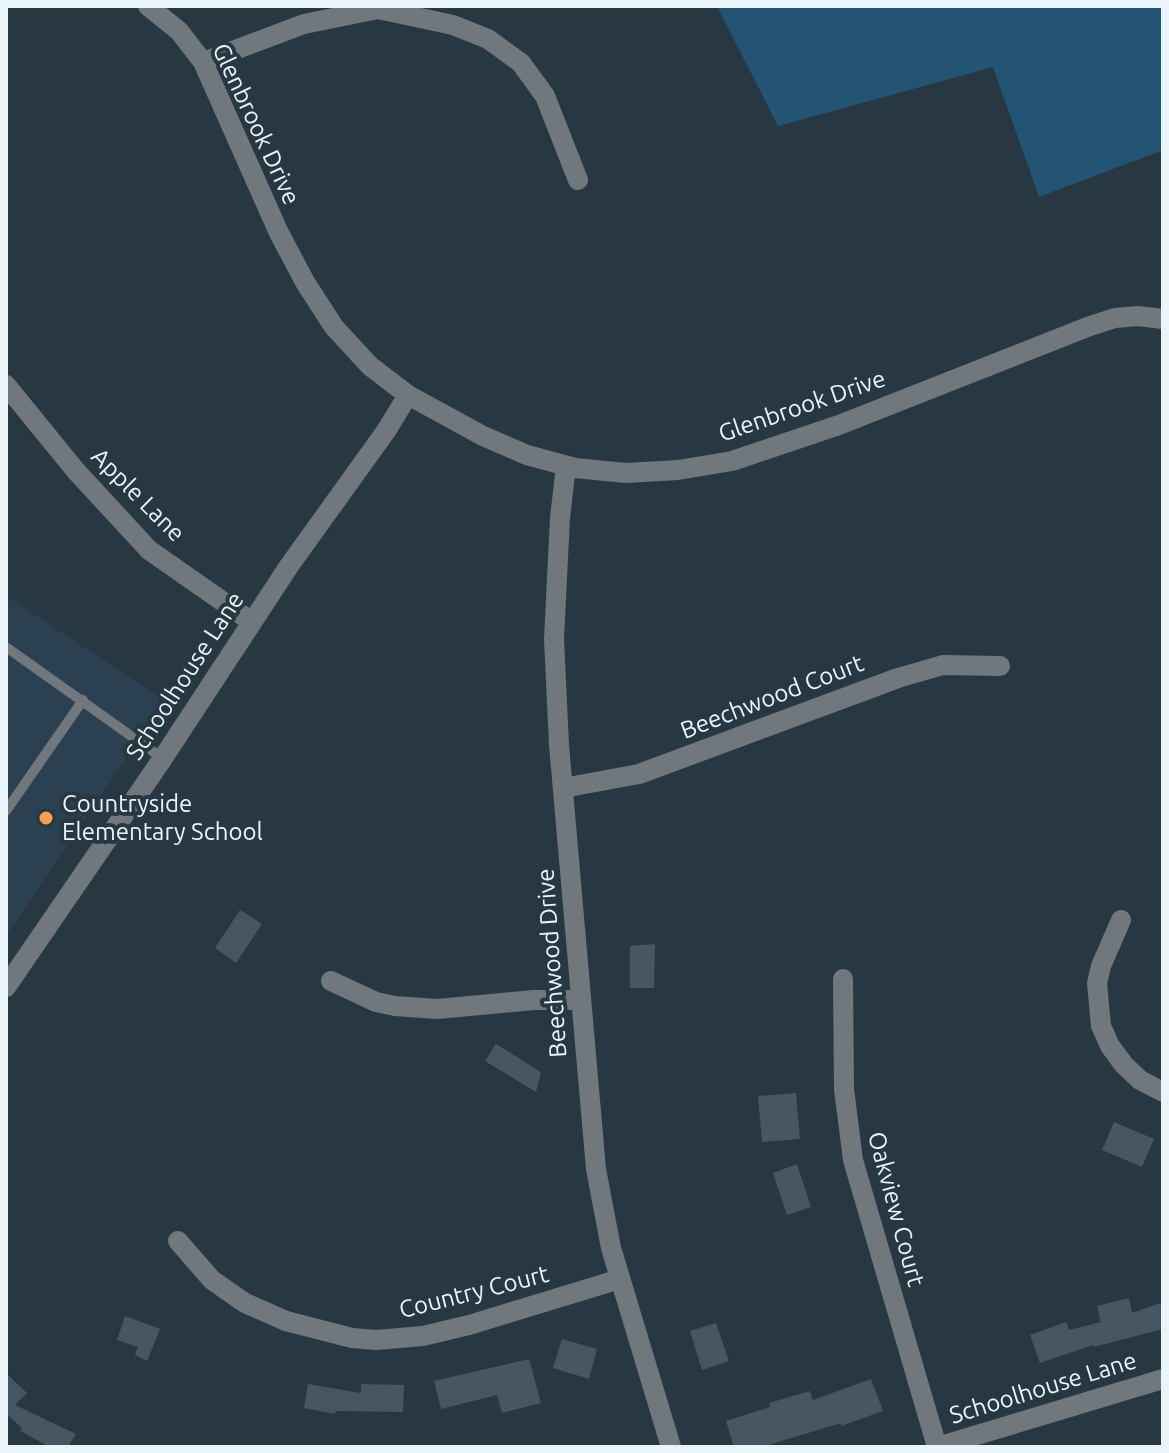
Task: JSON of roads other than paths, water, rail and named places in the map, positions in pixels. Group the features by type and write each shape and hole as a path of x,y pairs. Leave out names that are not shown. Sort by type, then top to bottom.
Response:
{"street":[{"name":"Glenbrook Drive","path":"148,6 179,31 203,62 267,208 312,294 352,347 408,395 483,436 527,455 600,472 652,472 732,461 839,425 1090,326 1115,318 1138,316 1163,319"},
{"path":"203,62 304,24 378,9 453,25 488,39 521,63 545,96 578,180"},
{"name":"Apple Lane","path":"6,385 76,471 149,550 252,622"},
{"name":"Schoolhouse Lane","path":"6,987 303,544 386,431 408,395"},
{"name":"Beechwood Drive","path":"566,466 554,639 580,1000 599,1195 620,1279 671,1447"},
{"name":"Beechwood Court","path":"563,788 639,774 898,678 943,665 1000,666"},
{"path":"1121,920 1097,983 1101,1026 1110,1046 1124,1065 1140,1080 1163,1092"},
{"name":"Oakview Court","path":"843,979 844,1089 853,1160 937,1447"},
{"path":"331,981 376,1002 405,1007 437,1009 534,1000 580,1000"},
{"name":"Country Court","path":"178,1241 212,1280 245,1303 286,1321 352,1338 376,1340 423,1336 620,1279"},
{"name":"Schoolhouse Lane","path":"937,1447 1163,1379"}],"lane":[{"path":"6,647 162,758"},
{"path":"6,811 83,700"}],"place":[{"name":"Countryside Elementary School","path":"46,818"}]}
